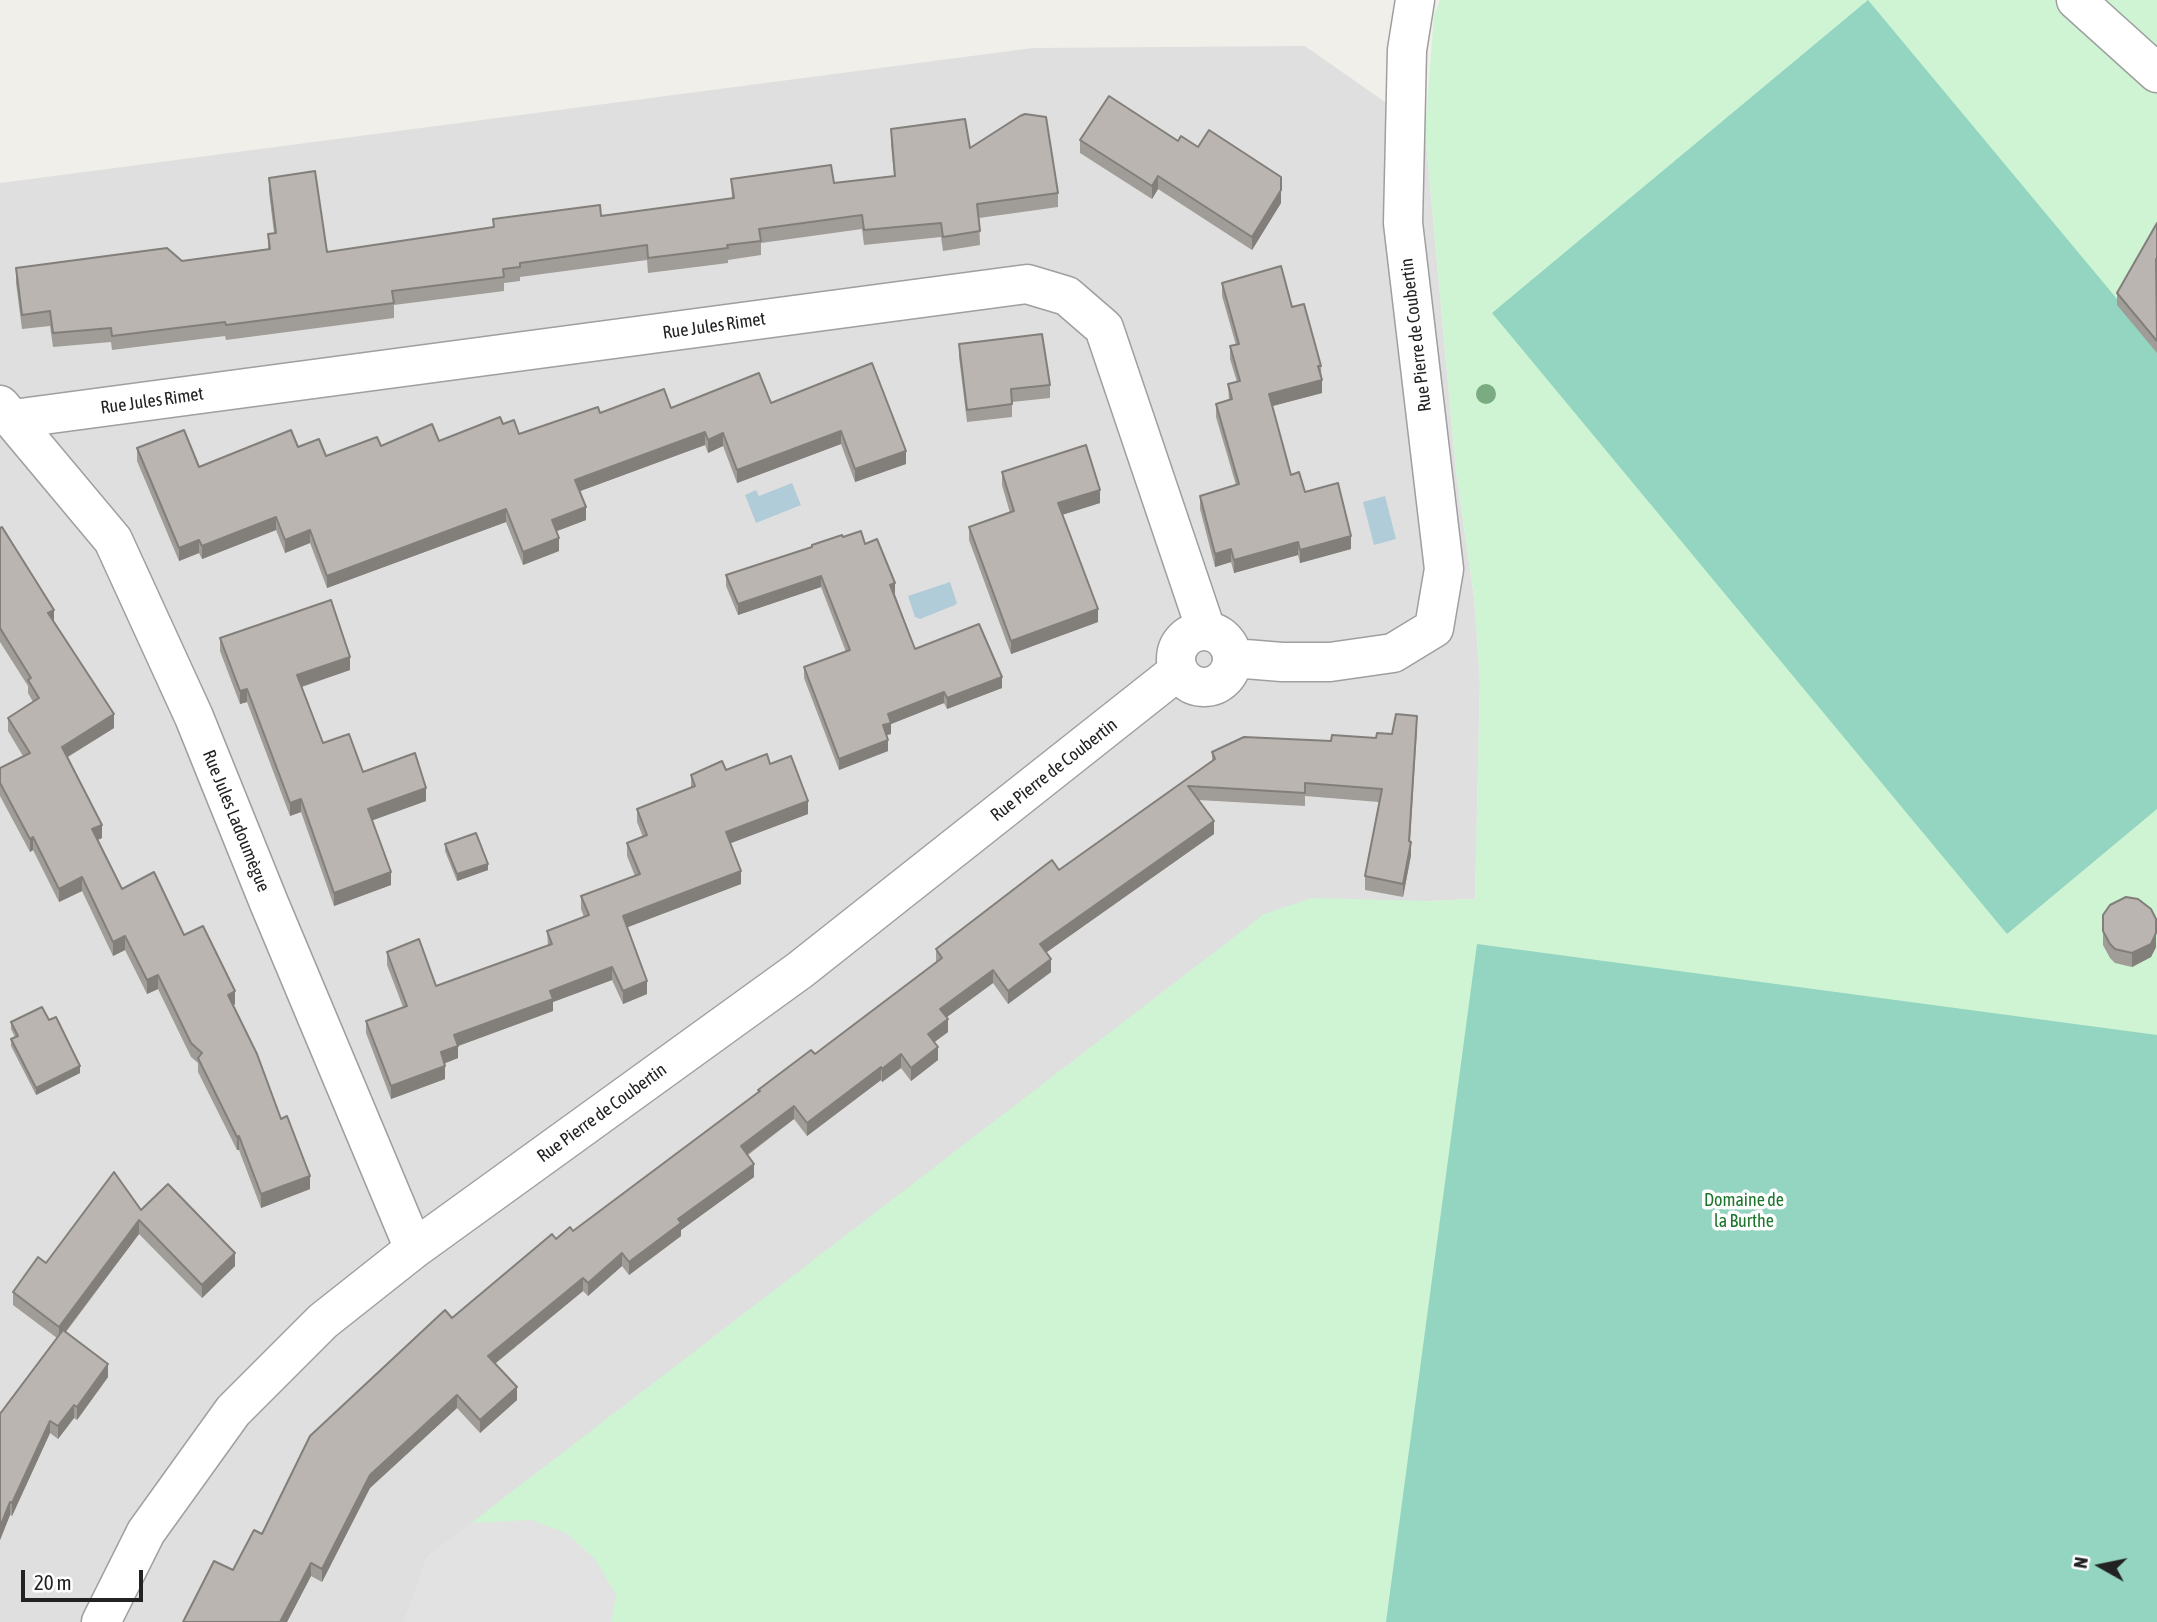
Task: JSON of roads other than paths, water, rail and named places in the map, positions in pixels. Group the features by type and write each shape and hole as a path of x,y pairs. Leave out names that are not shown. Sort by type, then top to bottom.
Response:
{"street":[{"name":"Rue Pierre de Coubertin","path":"1233,658 1330,662 1381,655 1394,653 1434,628 1444,569 1403,223 1407,50 1415,0"},
{"path":"2076,0 2157,73"},
{"name":"Rue Jules Rimet","path":"6,412 1027,284 1067,296 1104,328 1206,630"},
{"name":"Rue Jules Ladoumègue","path":"6,412 113,540 194,717 414,1249"},
{"path":"1206,630 1213,631 1229,644 1233,658 1227,676 1211,687 1192,685 1178,671 1175,662 1181,643 1187,636 1206,630"},
{"name":"Rue Pierre de Coubertin","path":"101,1622 146,1532 233,1412 323,1321 414,1249 800,970 1178,671"}],"water":[{"path":"792,483 801,505 756,523 745,495 756,490 759,496"},
{"path":"1385,496 1396,539 1374,545 1363,502"},
{"path":"950,582 957,603 955,605 920,619 915,617 908,596"}],"park label":[{"name":"Domaine de la Burthe","path":"1744,1210"}]}
